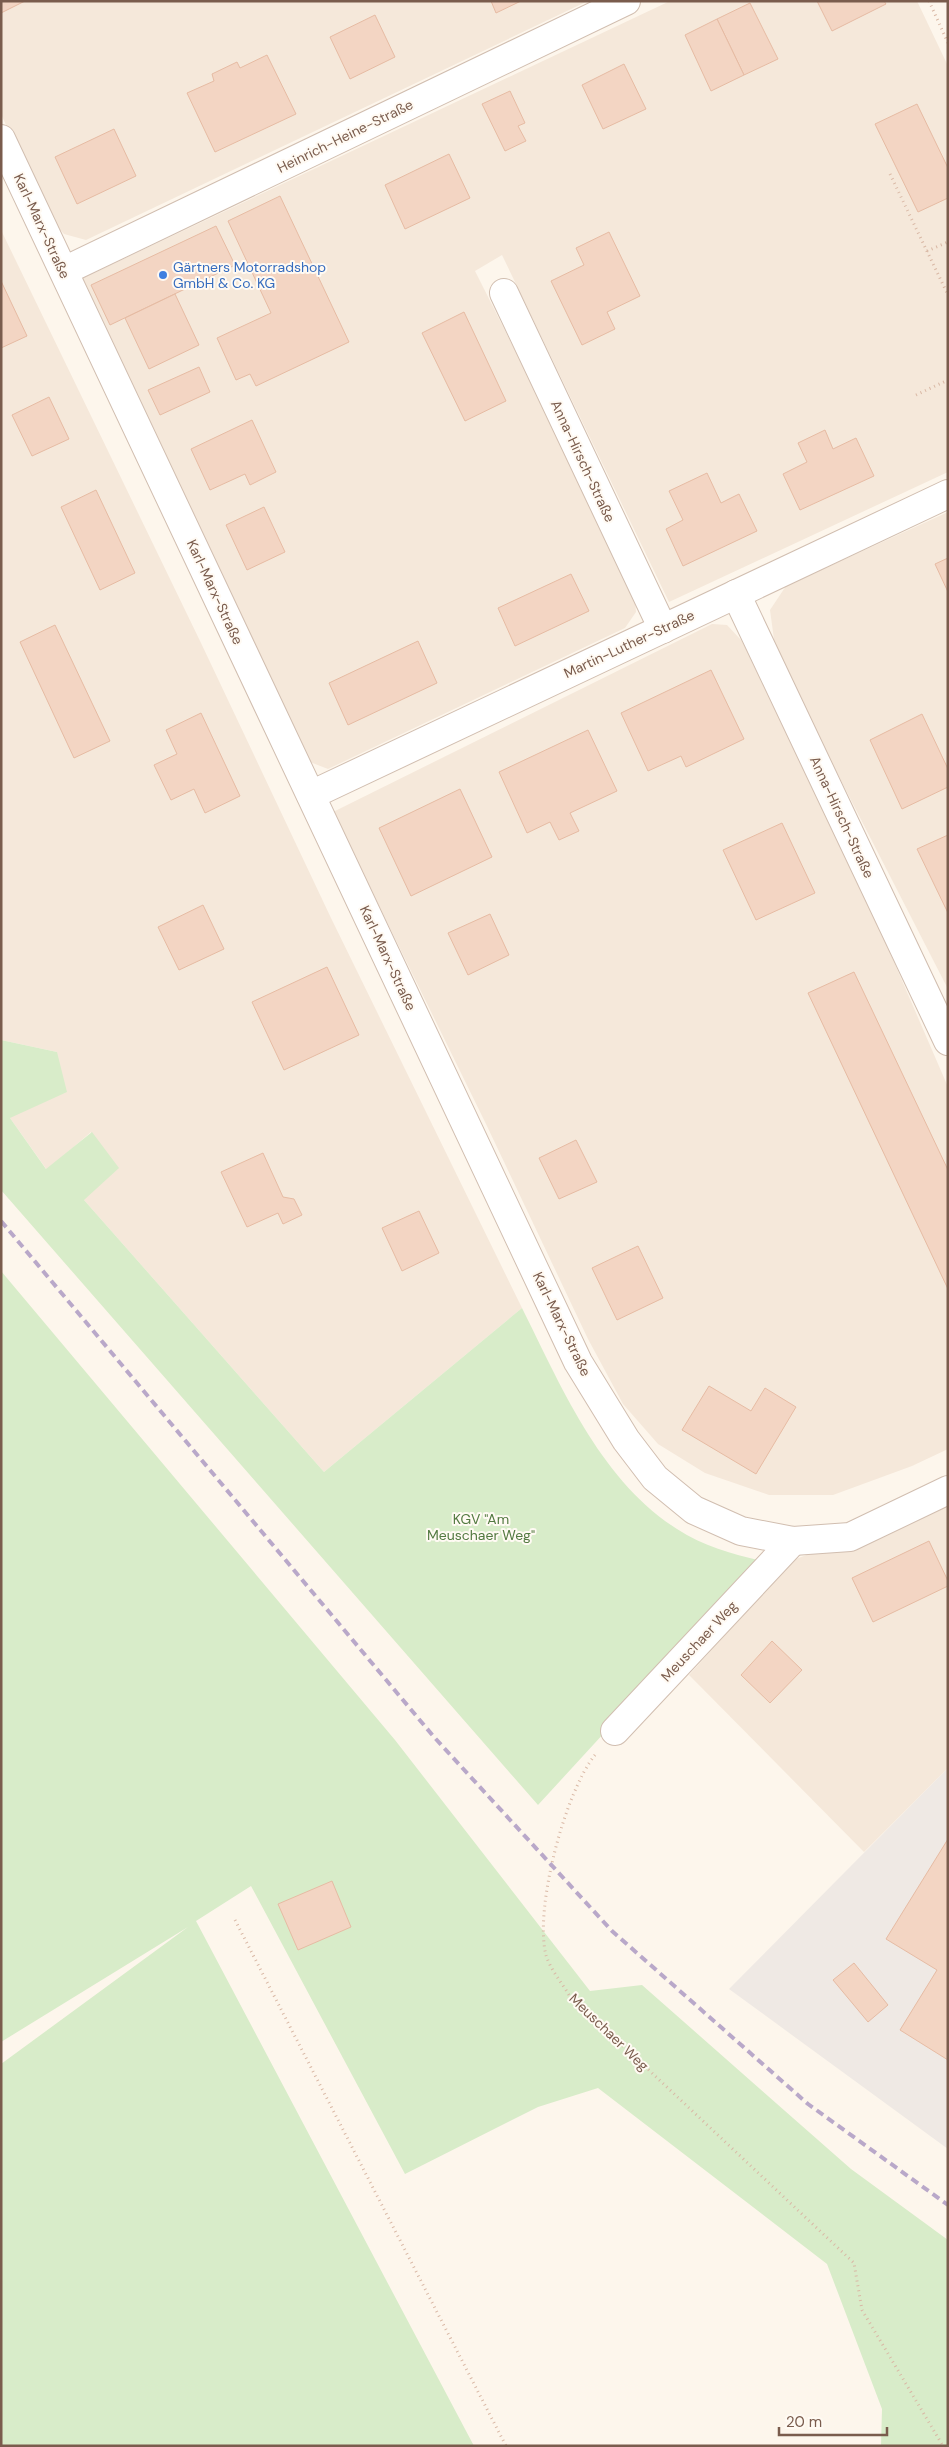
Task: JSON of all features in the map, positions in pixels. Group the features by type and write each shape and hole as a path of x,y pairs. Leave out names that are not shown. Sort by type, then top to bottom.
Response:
{"street":[{"name":"Heinrich-Heine-Straße","path":"64,271 626,1"},
{"name":"Karl-Marx-Straße","path":"1,139 578,1362 626,1440 655,1478 694,1510 741,1531 793,1541 850,1537 948,1490"},
{"name":"Anna-Hirsch-Straße","path":"504,293 663,629"},
{"name":"Martin-Luther-Straße","path":"311,795 948,494"},
{"name":"Anna-Hirsch-Straße","path":"736,594 948,1041"},
{"name":"Meuschaer Weg","path":"615,1731 793,1541"}],"path":[{"path":"929,1 948,43"},
{"path":"890,174 948,295"},
{"path":"927,251 948,242"},
{"path":"916,395 948,380"},
{"name":"Meuschaer Weg","path":"615,1731 586,1767 573,1795 552,1864 543,1909 546,1956 569,1995 854,2263 862,2310 943,2446"},
{"path":"235,1920 506,2446"}],"shaded area":[{"path":"1,1 588,1 86,240 64,234 47,215 1,114"},
{"path":"670,1 917,1 948,66 948,472 669,602 502,255 475,271 634,587 636,612 625,628 328,769 310,762 81,279"},
{"path":"1,230 201,643 331,918 522,1308 324,1472 84,1200 91,1132 47,1170 10,1118 57,1052 1,1040"},
{"path":"948,512 948,989 776,654 770,610 786,586"},
{"path":"712,624 727,625 742,641 872,911 948,1087 948,1449 912,1466 833,1495 769,1495 705,1473 658,1444 623,1404 588,1339 486,1124 333,812"},
{"path":"948,1503 948,1768 864,1852 689,1675 793,1560"},
{"path":"948,1768 948,2149 729,1989"}],"green space":[{"name":"KGV \"Am Meuschaer Weg\"","path":"1,1040 57,1052 67,1092 10,1118 46,1169 92,1132 119,1168 84,1200 324,1472 522,1308 552,1369 585,1429 604,1458 626,1485 650,1509 687,1535 718,1549 762,1561 538,1805 1,1190"},
{"path":"1,1271 395,1740 590,1991 642,1985 851,2169 948,2240 948,2446 881,2446 882,2409 827,2264 598,2088 538,2107 405,2174 251,1886 196,1921 474,2446 1,2446 1,2064 188,1927 1,2042"}],"building":[{"path":"1,1 25,1 1,13"},
{"path":"491,1 521,1 496,13"},
{"path":"817,1 884,1 886,4 832,31"},
{"path":"750,3 778,59 744,75 717,19"},
{"path":"375,15 395,57 350,79 330,37"},
{"path":"717,19 744,75 711,91 685,35"},
{"path":"267,55 296,114 215,152 187,93 214,81 212,74 237,62 240,68"},
{"path":"624,64 646,109 603,129 582,85"},
{"path":"510,91 525,123 518,126 526,141 505,151 482,104"},
{"path":"917,104 948,168 948,198 918,212 875,124"},
{"path":"114,129 136,176 77,204 55,157"},
{"path":"449,154 470,198 405,229 385,185"},
{"path":"280,196 349,342 256,386 250,374 236,380 217,338 271,313 228,221"},
{"name":"Gärtners Motorradshop GmbH & Co. KG","path":"216,226 235,265 110,325 91,285"},
{"path":"609,232 640,296 607,312 615,329 582,345 551,281 584,265 576,248"},
{"path":"1,281 27,336 1,348"},
{"path":"175,294 199,345 149,369 125,318"},
{"path":"464,312 506,401 465,421 422,333"},
{"path":"199,367 210,392 160,415 148,390"},
{"path":"49,397 69,439 32,456 12,415"},
{"path":"252,420 276,472 250,485 245,474 210,490 191,449"},
{"path":"825,430 833,449 856,438 874,476 800,510 783,474 807,462 798,443"},
{"path":"707,473 721,503 739,494 757,531 683,566 666,529 683,520 669,491"},
{"path":"96,490 135,573 100,590 61,507"},
{"path":"264,507 285,552 247,570 226,525"},
{"path":"948,558 948,592 935,564"},
{"path":"571,574 589,611 515,646 498,608"},
{"path":"55,625 110,741 74,758 20,642"},
{"path":"418,641 437,683 348,725 329,683"},
{"path":"711,670 744,739 686,767 681,756 648,771 621,713"},
{"path":"201,713 240,796 205,813 194,789 171,800 154,765 177,754 166,730"},
{"path":"922,714 948,769 948,787 902,809 870,740"},
{"path":"588,730 617,791 570,813 579,831 559,840 550,822 527,833 499,772"},
{"path":"460,789 492,857 411,896 379,828"},
{"path":"782,823 815,893 756,920 723,850"},
{"path":"948,835 948,913 917,849"},
{"path":"203,905 224,949 179,970 158,927"},
{"path":"490,914 509,955 468,975 448,933"},
{"path":"327,967 359,1035 284,1070 252,1002"},
{"path":"854,972 948,1170 948,1289 808,993"},
{"path":"576,1140 597,1182 559,1199 539,1158"},
{"path":"263,1153 283,1197 294,1199 302,1215 283,1224 278,1213 247,1227 221,1172"},
{"path":"419,1211 439,1253 402,1271 382,1228"},
{"path":"638,1246 663,1298 617,1320 592,1268"},
{"path":"709,1386 751,1411 765,1388 796,1407 756,1474 682,1430"},
{"path":"929,1541 948,1581 948,1586 873,1622 852,1578"},
{"path":"772,1641 802,1670 770,1703 741,1675"},
{"path":"948,1839 948,2060 900,2030 937,1970 886,1939"},
{"path":"332,1881 351,1927 298,1950 278,1904"},
{"path":"854,1963 888,2005 868,2022 833,1980"}],"railway":[{"path":"1,1221 434,1737 612,1931 808,2104 948,2205"}],"place":[{"name":"Gärtners Motorradshop GmbH & Co. KG","path":"163,275"}]}
